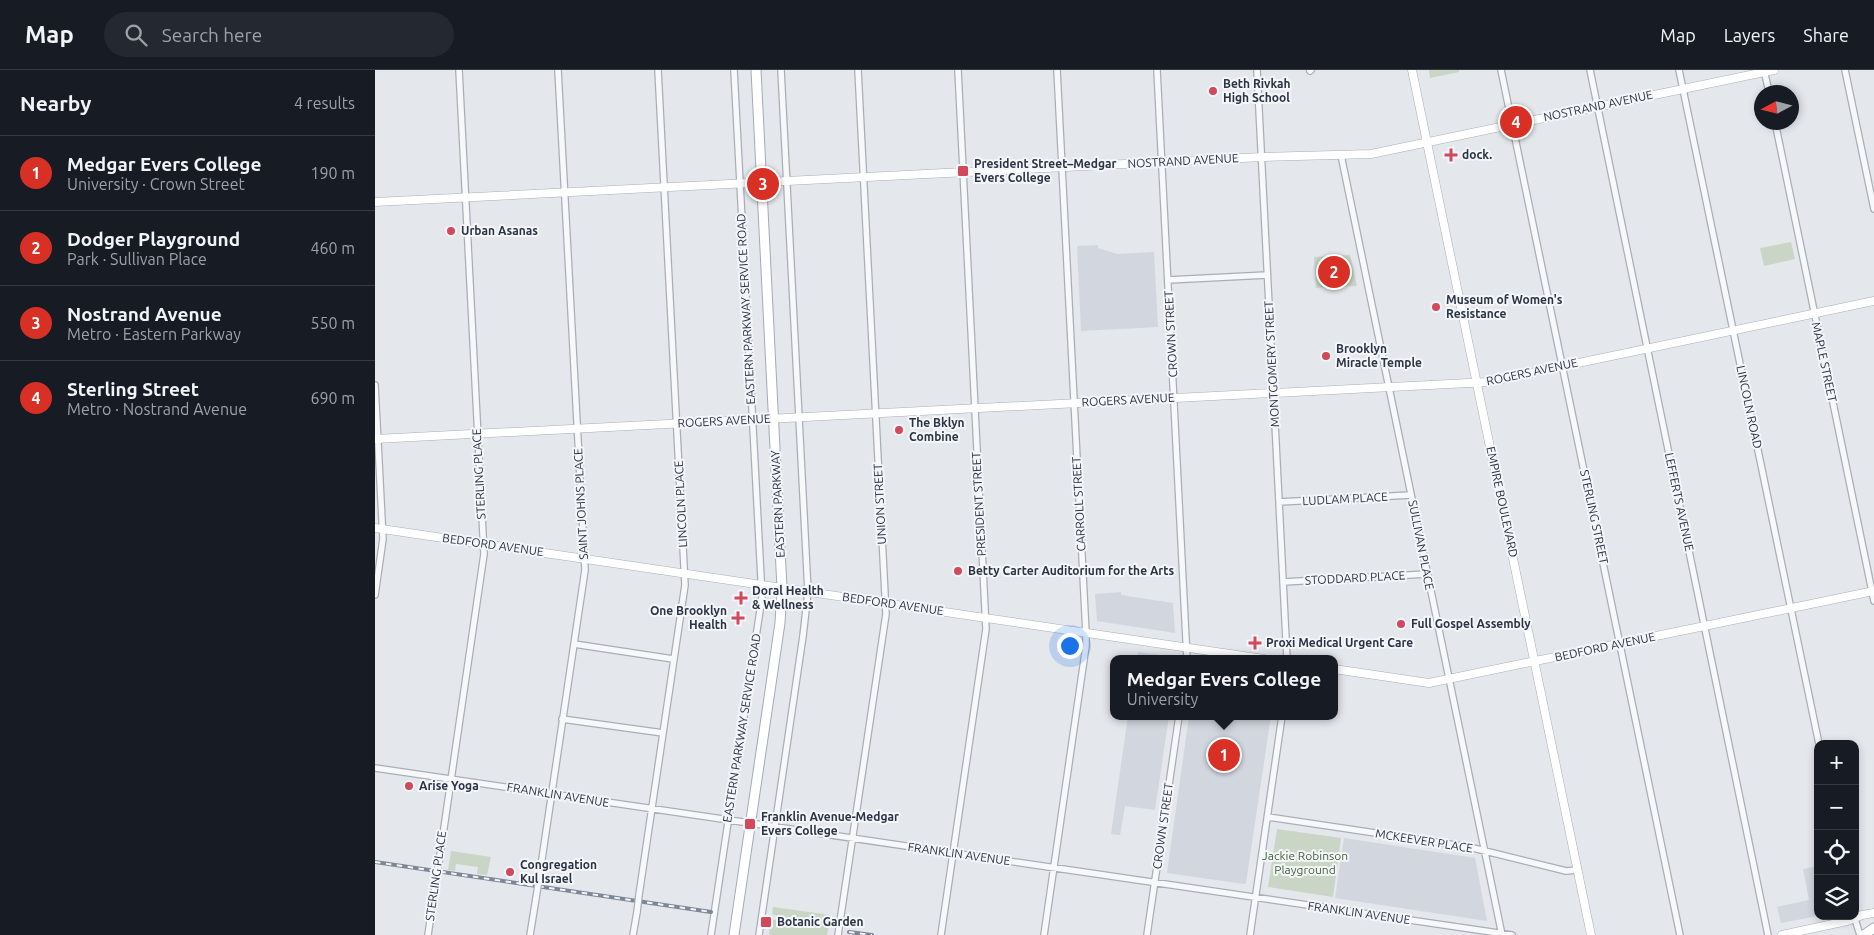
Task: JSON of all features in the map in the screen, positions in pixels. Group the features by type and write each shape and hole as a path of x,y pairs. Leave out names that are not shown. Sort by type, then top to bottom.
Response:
{"main road":[{"name":"EASTERN PARKWAY","path":"734,935 780,623 782,588 756,70"},
{"name":"EMPIRE BOULEVARD","path":"1412,70 1591,935"},
{"name":"NOSTRAND AVENUE","path":"375,202 1262,157 1371,154 1774,70"},
{"name":"ROGERS AVENUE","path":"376,438 1488,382 1874,301"},
{"name":"BEDFORD AVENUE","path":"379,528 1236,655"},
{"name":"BEDFORD AVENUE","path":"1338,670 1429,683 1873,592"},
{"path":"1859,916 1874,913"},
{"path":"1782,935 1842,920"},
{"path":"1862,935 1874,928"}],"street":[{"name":"STERLING PLACE","path":"428,935 484,554 459,70"},
{"name":"SAINT JOHNS PLACE","path":"530,935 585,570 558,70"},
{"name":"LINCOLN PLACE","path":"633,935 685,585 658,70"},
{"name":"EASTERN PARKWAY SERVICE ROAD","path":"711,935 762,597 751,419 734,70"},
{"path":"759,935 776,827 808,592 781,70"},
{"name":"UNION STREET","path":"838,935 886,614 858,70"},
{"name":"PRESIDENT STREET","path":"941,935 986,629 958,70"},
{"name":"CARROLL STREET","path":"1044,935 1086,646 1057,70"},
{"name":"CROWN STREET","path":"1157,70 1187,655"},
{"name":"MONTGOMERY STREET","path":"1257,70 1287,655"},
{"name":"STERLING STREET","path":"1501,70 1680,935"},
{"name":"LEFFERTS AVENUE","path":"1590,70 1768,935"},
{"name":"LINCOLN ROAD","path":"1679,70 1818,740"},
{"path":"1845,70 1874,209"},
{"path":"1764,71 1767,85"},
{"name":"MAPLE STREET","path":"1777,130 1874,601"},
{"name":"SULLIVAN PLACE","path":"1341,155 1502,934"},
{"path":"1168,280 1267,275"},
{"path":"375,386 379,528 383,539 375,595"},
{"name":"LUDLAM PLACE","path":"1279,502 1411,495"},
{"name":"STODDARD PLACE","path":"1283,582 1427,574"},
{"path":"574,644 673,659"},
{"path":"563,719 663,733"},
{"name":"CROWN STREET","path":"1147,935 1178,720"},
{"path":"1250,935 1281,720"},
{"name":"FRANKLIN AVENUE","path":"375,768 1512,935"},
{"name":"MCKEEVER PLACE","path":"1268,817 1484,851 1566,871 1578,870"},
{"path":"1855,920 1862,935"}],"shaded area":[{"path":"1098,245 1098,248 1117,254 1154,252 1158,327 1081,331 1077,246"},
{"path":"1121,592 1121,595 1173,603 1175,633 1097,621 1095,594"},
{"path":"1138,652 1160,655 1138,655"},
{"path":"1127,720 1168,720 1155,810 1125,806 1120,835 1111,834"},
{"path":"1188,720 1270,720 1246,883 1167,873"},
{"path":"1344,838 1475,858 1487,921 1335,898"},
{"path":"1814,867 1814,917 1781,923 1777,907 1809,900 1803,869"}],"green space":[{"path":"1429,70 1459,70 1459,72 1430,78"},
{"path":"1791,242 1795,259 1764,266 1760,248"},
{"path":"1350,255 1357,286 1316,288 1314,257"},
{"name":"Jackie Robinson Playground","path":"1277,829 1341,838 1333,897 1268,887"},
{"path":"451,851 491,857 487,875 477,874 478,867 456,864 455,871 448,870"},
{"path":"773,907 831,915 827,935 769,935 771,920 779,920 780,917 772,914"}],"railway":[{"path":"375,862 711,912"},
{"path":"849,932 872,935"}],"place":[{"name":"Beth Rivkah High School","path":"1213,91"},
{"name":"Sterling Street","path":"1516,122"},
{"name":"dock.","path":"1451,155"},
{"name":"President Street–Medgar Evers College","path":"963,171"},
{"name":"Nostrand Avenue","path":"763,184"},
{"name":"Urban Asanas","path":"451,231"},
{"name":"Dodger Playground","path":"1334,272"},
{"name":"Museum of Women's Resistance","path":"1436,307"},
{"name":"Brooklyn Miracle Temple","path":"1326,356"},
{"name":"The Bklyn Combine","path":"899,430"},
{"name":"Betty Carter Auditorium for the Arts","path":"958,571"},
{"name":"Doral Health & Wellness","path":"741,598"},
{"name":"One Brooklyn Health","path":"738,618"},
{"name":"Full Gospel Assembly","path":"1401,624"},
{"name":"Proxi Medical Urgent Care","path":"1255,643"},
{"name":"Medgar Evers College","path":"1224,755"},
{"name":"Arise Yoga","path":"409,786"},
{"name":"Franklin Avenue-Medgar Evers College","path":"750,824"},
{"name":"Congregation Kul Israel","path":"510,872"},
{"name":"Botanic Garden","path":"766,922"}]}
